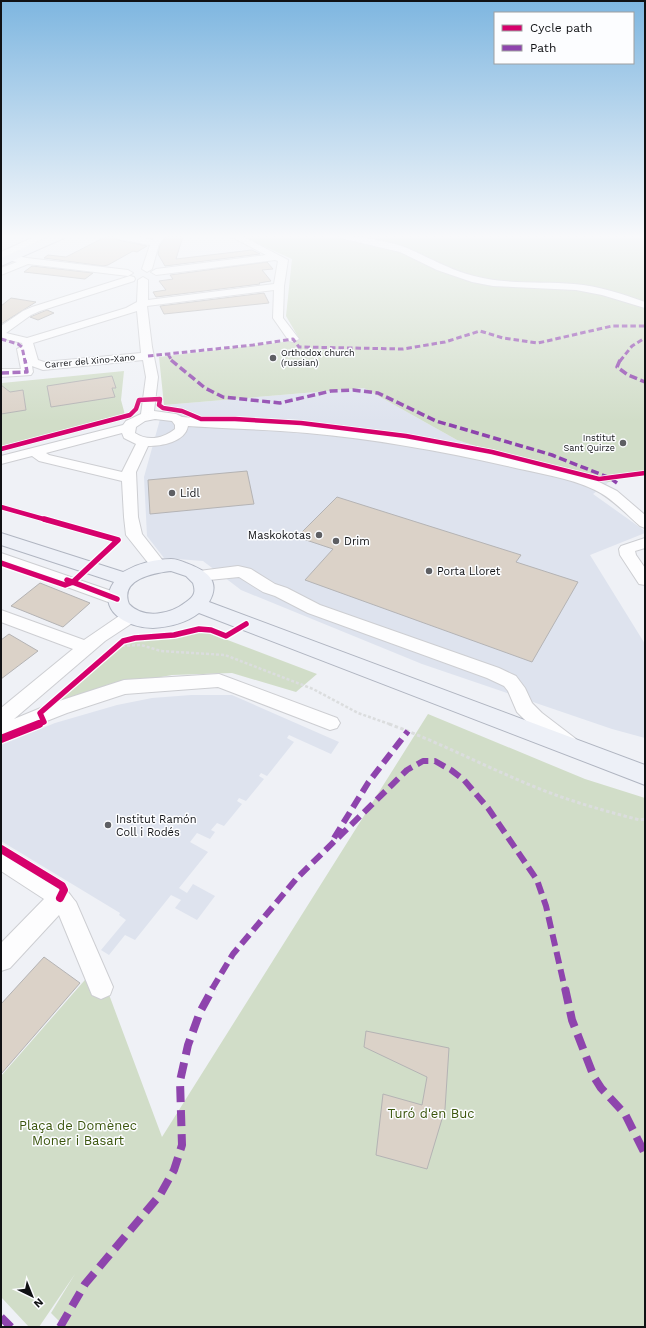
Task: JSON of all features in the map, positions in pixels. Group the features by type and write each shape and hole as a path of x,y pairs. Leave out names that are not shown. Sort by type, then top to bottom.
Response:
{"main road":[{"path":"1,539 126,579"},
{"path":"172,566 185,568 199,576 205,588 204,596 198,605 184,614 166,620 147,620 131,616 118,604 118,591 126,579 146,568 172,566"},
{"path":"198,605 645,774"}],"street":[{"path":"1,331 32,311 68,298"},
{"path":"142,298 148,356 152,377 147,416"},
{"path":"1,335 27,342 130,310 142,304 188,298"},
{"path":"279,298 278,318 293,339"},
{"path":"623,298 645,305"},
{"path":"1,339 18,344 22,347 27,372 1,373"},
{"name":"Carrer del Xino-Xano","path":"27,342 33,362 43,366 148,356"},
{"path":"1,460 128,428 135,421 147,416 163,415 176,418 180,421 330,431 413,443 484,456 573,478 600,487 615,497 645,523"},
{"path":"128,428 130,435 133,438 144,441 158,441 171,438 181,430 182,425 180,421"},
{"path":"144,441 129,472 131,517 134,535 159,566"},
{"path":"34,451 44,458 129,478"},
{"path":"645,542 627,549 628,555 645,580"},
{"path":"1,558 73,582 117,599"},
{"path":"199,576 238,571 245,573 269,588 281,592 314,609 485,670 510,681 516,688 524,707 535,718 573,747"},
{"path":"1,616 65,638 87,648"},
{"path":"1,732 12,717 100,636 131,616"},
{"path":"12,717 124,687 218,680 330,723"},
{"path":"1,860 49,889 60,898 68,909 101,987"},
{"path":"1,960 60,898"}],"path":[{"path":"116,647 130,639"},
{"path":"116,647 140,645 161,651 225,655 313,689 358,713 414,733 536,787 599,810 640,820 645,819"}],"shaded area":[{"path":"364,388 457,440 519,460 609,482 593,494 645,531 645,533 590,555 645,644 645,738 612,729 422,664 241,590 203,561 164,558 147,536 144,477 164,405"},
{"name":"Institut Ramón Coll i Rodés","path":"191,695 232,695 339,742 331,754 289,735 287,738 294,742 267,776 261,773 259,776 264,779 246,801 239,798 237,801 242,804 224,826 217,823 211,830 215,832 210,839 197,833 190,842 208,852 179,888 187,893 193,884 215,896 197,920 175,908 181,900 171,895 135,940 125,935 109,955 101,950 126,920 119,915 120,913 1,841 1,745 55,723 117,705 152,698"}],"green space":[{"path":"288,298 645,298 645,472 609,482 519,460 457,440 364,388 164,405 159,357 300,340 286,316"},
{"path":"124,371 121,400 125,415 1,446 1,378 2,383"},
{"path":"201,630 317,674 296,692 232,673 172,675 116,685 46,704 115,649 136,639 172,637"},
{"name":"Turó d'en Buc","path":"428,714 585,779 645,798 645,1327 65,1327 51,1313 75,1274 39,1327 29,1327 1,1297 1,1076 98,965 162,1137"}],"building":[{"path":"11,298 36,302 1,324 1,306"},
{"path":"224,298 266,298 269,303 164,314 160,306"},
{"path":"47,310 54,313 38,320 30,317"},
{"path":"112,376 116,388 112,388 115,397 51,407 47,386"},
{"path":"1,385 10,392 23,390 26,410 1,414"},
{"path":"247,471 254,504 150,514 148,480"},
{"name":"Porta Lloret","path":"337,497 521,555 516,562 578,582 532,662 305,580 333,549 297,537"},
{"path":"40,583 90,603 63,627 11,606"},
{"path":"9,634 38,651 1,679 1,640"},
{"path":"44,957 80,983 1,1074 1,1004"},
{"path":"366,1031 449,1048 445,1109 427,1169 376,1155 383,1094 422,1105 427,1077 364,1047"}],"marked path":[{"path":"148,356 253,345 293,339 299,347 403,349 445,342 480,331 503,338 538,343 612,326 645,326"},
{"path":"645,338 628,350 621,358 617,367 628,375 645,382"},
{"path":"1,339 18,344 22,347 27,372 1,373"},
{"path":"168,354 171,360 205,388 223,397 280,403 331,391 353,390 378,393 436,421 552,455 610,478 617,483"},
{"path":"334,838 368,783 408,731"},
{"path":"60,1327 85,1284 160,1195 174,1170 182,1145 180,1081 188,1045 200,1012 233,954 297,878 407,770 423,761 435,761 451,770 464,780 488,808 537,880 546,906 572,1020 594,1077 601,1088 625,1114 645,1154"},
{"path":"1,1317 11,1327"}],"cycle path":[{"path":"1,449 130,415 136,409 139,400 160,399 159,405 163,408 182,411 201,419 235,419 301,423 406,436 492,452 599,479 645,473"},
{"path":"1,507 118,540 73,582 65,585 1,563"},
{"path":"67,580 117,599"},
{"path":"1,739 44,722 40,713 123,641 135,638 174,635 199,629 211,630 226,636 246,624"},
{"path":"1,849 62,886 64,890 60,898"}],"place":[{"name":"Orthodox church (russian)","path":"273,358"},
{"name":"Institut Sant Quirze","path":"623,443"},
{"name":"Lidl","path":"172,493"},
{"name":"Maskokotas","path":"319,535"},
{"name":"Drim","path":"336,541"},
{"name":"Porta Lloret","path":"429,571"},
{"name":"Institut Ramón Coll i Rodés","path":"108,825"}],"park label":[{"name":"Plaça de Domènec Moner i Basart","path":"78,1132"}]}
